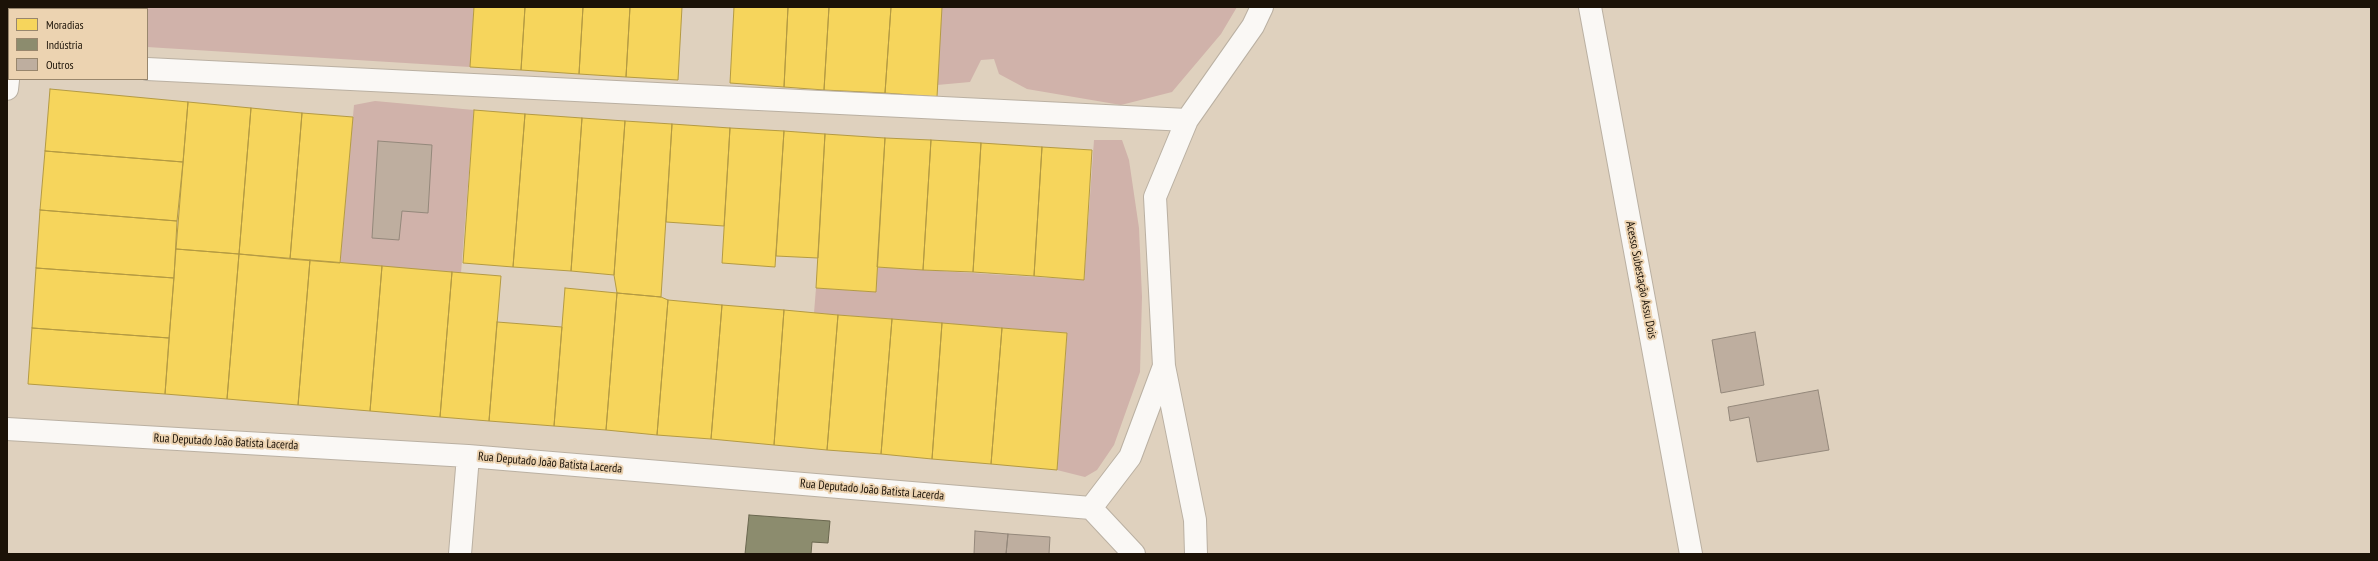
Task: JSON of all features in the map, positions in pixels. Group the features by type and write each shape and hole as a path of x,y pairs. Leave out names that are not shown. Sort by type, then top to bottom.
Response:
{"street":[{"path":"1196,554 1195,520 1164,366 1155,197 1187,120 1253,26 1262,7"},
{"name":"Acesso Subestação Assu Dois","path":"1590,7 1691,554"},
{"path":"148,69 1187,120"},
{"path":"1134,554 1091,508 1130,457 1164,366"},
{"name":"Rua Deputado João Batista Lacerda","path":"7,429 468,456 1091,508"},
{"path":"460,554 468,456"}],"shaded area":[{"path":"474,7 470,67 148,47 148,8 61,8"},
{"path":"942,7 1237,7 1221,34 1172,92 1121,105 1027,89 999,74 994,59 981,60 970,82 937,85"},
{"path":"375,101 474,110 461,273 340,263 354,105"},
{"path":"1094,140 1122,140 1129,160 1139,228 1142,297 1140,372 1114,445 1097,470 1085,477 1057,470 1067,333 814,313 816,288 876,292 877,267 1084,280"}],"building: Moradias":[{"path":"474,7 525,7 521,70 470,67"},
{"path":"525,7 583,7 579,74 521,70"},
{"path":"583,7 630,7 626,77 579,74"},
{"path":"630,7 682,7 678,80 626,77"},
{"path":"734,7 788,7 784,87 730,83"},
{"path":"788,7 829,7 824,90 784,87"},
{"path":"829,7 891,7 885,93 824,90"},
{"path":"891,7 942,7 937,97 885,93"},
{"path":"50,89 188,102 183,162 45,151"},
{"path":"188,102 251,108 239,254 176,249"},
{"path":"251,108 302,113 290,259 239,254"},
{"path":"474,110 525,114 513,267 463,263"},
{"path":"302,113 353,117 340,263 290,259"},
{"path":"525,114 582,118 571,271 513,267"},
{"path":"582,118 625,121 614,275 571,271"},
{"path":"625,121 672,124 661,297 617,293 614,275"},
{"path":"672,124 730,128 724,226 666,222"},
{"path":"730,128 784,131 775,267 722,263"},
{"path":"784,131 825,134 818,258 776,256"},
{"path":"825,134 885,138 876,292 816,288"},
{"path":"885,138 931,140 923,270 877,267"},
{"path":"931,140 981,143 973,272 923,270"},
{"path":"981,143 1042,147 1034,276 973,272"},
{"path":"1042,147 1092,150 1084,280 1034,276"},
{"path":"45,151 183,162 177,221 40,210"},
{"path":"40,210 177,221 174,278 36,268"},
{"path":"176,249 239,254 227,399 165,394"},
{"path":"239,254 310,260 298,405 227,399"},
{"path":"310,260 382,266 370,411 298,405"},
{"path":"382,266 452,272 440,417 370,411"},
{"path":"36,268 174,278 169,338 32,328"},
{"path":"452,272 501,276 489,421 440,417"},
{"path":"565,288 617,293 606,430 554,426"},
{"path":"617,293 661,297 668,300 657,435 606,430"},
{"path":"668,300 722,305 711,439 657,435"},
{"path":"722,305 784,310 774,445 711,439"},
{"path":"784,310 838,315 827,450 774,445"},
{"path":"838,315 892,319 881,454 827,450"},
{"path":"892,319 942,323 932,459 881,454"},
{"path":"497,322 562,327 554,426 489,421"},
{"path":"942,323 1002,328 991,464 932,459"},
{"path":"32,328 169,338 165,394 28,384"},
{"path":"1002,328 1067,333 1057,470 991,464"}],"building: Indústria":[{"path":"749,515 830,521 828,543 812,542 811,554 745,554"}],"building: Outros":[{"path":"378,141 432,145 428,213 402,211 399,240 372,238"},
{"path":"1755,332 1764,385 1721,393 1712,340"},
{"path":"1818,390 1829,450 1757,462 1749,417 1730,421 1728,407"},
{"path":"975,531 1008,534 1006,554 974,554"},
{"path":"1008,534 1050,537 1049,554 1006,554"}]}
